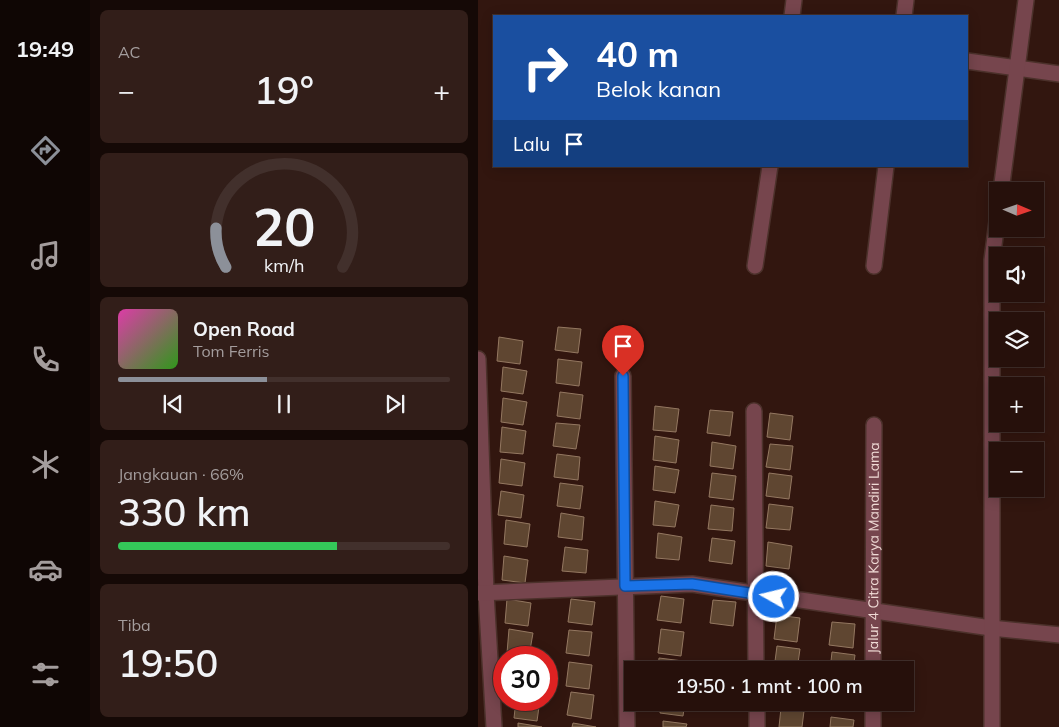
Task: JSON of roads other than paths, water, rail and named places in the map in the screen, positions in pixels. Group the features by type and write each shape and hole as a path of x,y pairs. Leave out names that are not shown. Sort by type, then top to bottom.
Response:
{"street":[{"path":"792,15 794,0"},
{"path":"904,15 906,0"},
{"path":"1002,182 1026,0"},
{"path":"968,61 1060,74"},
{"path":"754,266 770,167"},
{"path":"874,266 886,167"},
{"path":"992,727 992,260 995,238"},
{"path":"478,359 482,593 494,727"},
{"path":"623,376 627,727"},
{"path":"754,411 756,661"},
{"name":"Jalur 4 Citra Karya Mandiri Lama","path":"873,661 874,426"},
{"path":"482,593 692,584 991,628 1060,635"},
{"path":"757,711 757,727"},
{"path":"873,711 873,727"}]}
